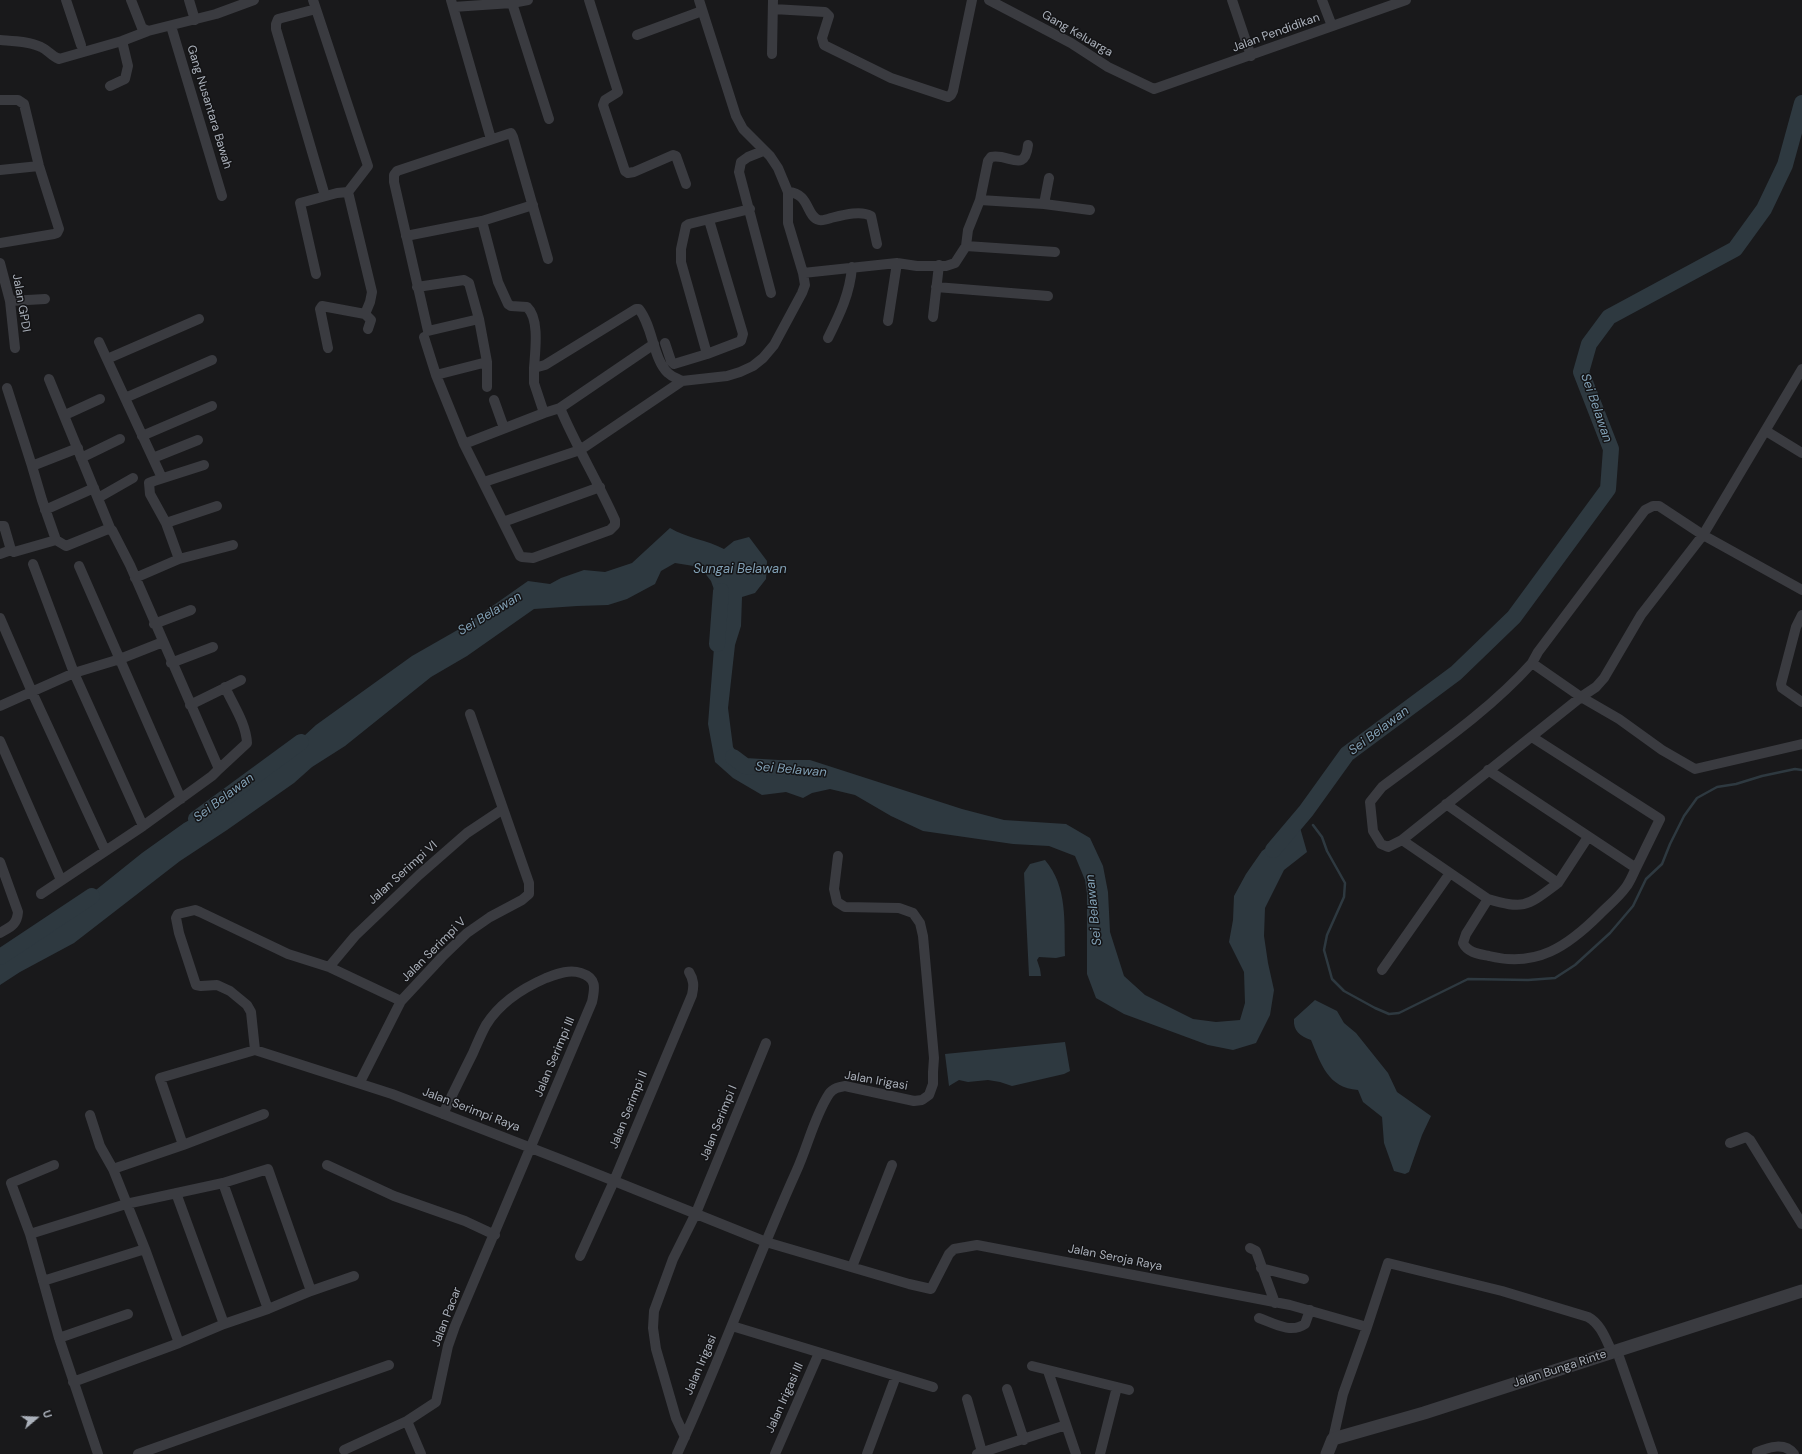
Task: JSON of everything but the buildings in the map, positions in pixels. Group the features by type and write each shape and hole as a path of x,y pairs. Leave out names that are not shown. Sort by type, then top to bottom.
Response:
{"street":[{"path":"66,0 80,45"},
{"path":"131,0 142,28 148,31"},
{"path":"189,0 195,20"},
{"path":"491,139 452,3 512,3 525,0"},
{"path":"589,0 618,92 605,100 603,105 625,171 628,173 634,172 673,155 676,156 686,184"},
{"path":"484,482 580,450 682,381 727,376 740,372 763,358 774,345 802,293 805,284 803,273 788,224 788,192 778,168 770,156 763,151 743,129 736,116 699,0"},
{"path":"772,54 773,5 825,12 829,16 822,38 824,45 891,78 948,97 951,95 953,90 972,0"},
{"name":"Gang Keluarga","path":"989,0 1071,44 1108,67 1154,89"},
{"path":"1232,0 1252,56"},
{"path":"1322,0 1332,26"},
{"name":"Jalan Pendidikan","path":"1154,89 1252,56 1406,0"},
{"path":"0,40 34,44 42,47 52,57 59,59 122,41 148,31 195,20 247,1"},
{"path":"512,3 549,119"},
{"path":"316,274 299,206 303,201 348,192 368,166 315,4 278,19 276,30 325,196"},
{"path":"637,35 702,11"},
{"name":"Gang Nusantara Bawah","path":"171,26 222,196"},
{"path":"110,86 125,79 128,66 122,41"},
{"path":"0,100 18,100 24,104 39,166 57,222 58,232 0,243"},
{"path":"479,319 428,331 394,182 394,175 397,171 508,133 512,134 548,259"},
{"path":"803,273 897,263 917,266 951,265 955,263 966,246 968,230 980,200 988,161 991,157 995,156 1019,161 1024,160 1027,156 1028,145"},
{"path":"763,151 748,157 739,165 739,172 771,293"},
{"path":"0,170 39,166"},
{"path":"1044,204 1049,178"},
{"path":"348,192 371,289 367,309 371,320 368,329"},
{"path":"788,192 795,193 800,196 815,218 820,220 843,215 867,214 871,216 874,221 876,244"},
{"path":"980,200 1044,204 1090,210"},
{"path":"406,236 482,221 533,204"},
{"path":"707,354 681,262 681,249 686,226 750,209"},
{"path":"665,343 671,361 674,364 679,364 741,341 743,334 709,220"},
{"path":"482,221 498,282 508,304 511,306 527,307 532,314 536,336 534,383 544,413"},
{"path":"966,246 1055,252"},
{"name":"Jalan GPDI","path":"0,263 10,301 15,348"},
{"path":"888,321 897,263"},
{"path":"933,317 939,265"},
{"path":"828,338 846,302 851,284 852,267"},
{"path":"417,287 464,280 469,283 479,319 486,362 487,387"},
{"path":"936,287 1048,296"},
{"path":"10,301 45,298"},
{"path":"328,348 320,309 322,306 367,309"},
{"path":"534,368 545,365 636,309 639,309 646,318 664,369 672,376 682,381"},
{"path":"107,359 199,319"},
{"path":"424,337 436,375 464,444 520,556 522,557 533,558 613,527 615,520 560,408"},
{"path":"100,342 162,478"},
{"path":"464,444 560,408 654,344"},
{"path":"125,398 212,360"},
{"path":"436,375 486,362"},
{"path":"1802,369 1703,535 1642,615 1604,678 1596,687 1581,697 1532,737 1488,770 1402,840 1388,847 1377,841 1373,831 1370,802 1382,787 1491,704 1513,684 1532,663 1538,652 1645,510 1653,506 1659,506 1703,535 1802,590"},
{"path":"49,379 110,528 117,537 163,642 171,664 219,769"},
{"path":"7,388 45,510 56,540 66,546 110,528"},
{"path":"65,416 100,399"},
{"path":"494,400 504,428"},
{"path":"142,436 212,406"},
{"path":"1766,431 1802,454"},
{"path":"32,466 80,453 120,439"},
{"path":"153,458 198,440"},
{"path":"179,559 166,523 150,494 149,483 204,465"},
{"path":"45,510 96,493 133,478"},
{"path":"503,522 600,487"},
{"path":"166,523 217,506"},
{"path":"0,526 4,526 11,550"},
{"path":"0,554 11,550 14,552 56,540"},
{"path":"135,578 179,559 234,545"},
{"path":"33,564 74,673 143,826"},
{"path":"79,566 181,798"},
{"path":"154,624 191,610"},
{"path":"1802,615 1796,627 1781,684 1782,688 1802,702"},
{"path":"0,618 32,692 105,850"},
{"path":"0,706 74,673 120,659 163,642"},
{"path":"171,664 213,647"},
{"path":"1532,663 1581,697 1619,719 1662,750 1695,769 1802,744"},
{"path":"190,705 241,680"},
{"path":"41,894 143,826 212,776 246,743 246,733 225,687"},
{"path":"470,714 503,809"},
{"path":"1488,899 1466,934 1463,943 1466,949 1471,952 1496,958 1523,960 1548,954 1580,934 1626,887 1660,819 1532,737"},
{"path":"0,740 61,880"},
{"path":"1488,770 1636,868"},
{"path":"1446,804 1558,883"},
{"name":"Jalan Serimpi VI","path":"329,967 355,936 404,889 467,833 503,809"},
{"name":"Jalan Serimpi V","path":"360,1082 402,1001 442,957 467,933 490,916 522,900 529,894 529,883 503,809"},
{"path":"1402,840 1488,899 1520,906 1537,899 1558,883 1588,837"},
{"name":"Jalan Irigasi","path":"677,1454 806,1151 817,1118 830,1092 837,1087 845,1086 904,1099 922,1100 929,1095 932,1084 934,1058 923,936 920,923 912,913 898,908 845,907 837,902 834,889 838,856"},
{"path":"0,862 18,912 18,920 14,925 0,933"},
{"path":"1382,970 1450,873"},
{"path":"183,1145 160,1078 255,1050 251,1012 247,1005 230,991 217,985 196,985 188,957 183,946 176,915 191,911 200,912 288,954 329,967 402,1001"},
{"name":"Jalan Serimpi III","path":"443,1114 487,1024 510,1000 521,990 536,982 566,971 573,970 588,975 594,982 592,1002 532,1148"},
{"name":"Jalan Serimpi II","path":"580,1256 614,1180 692,995 694,986 689,972"},
{"name":"Jalan Serimpi I","path":"685,1437 676,1418 656,1349 653,1328 654,1310 673,1259 696,1213 766,1043"},
{"name":"Jalan Serimpi Raya","path":"255,1050 360,1082 614,1180 766,1242"},
{"path":"113,1169 183,1145 264,1114"},
{"path":"90,1115 100,1146 113,1169 180,1343"},
{"path":"1730,1143 1746,1137 1750,1140 1802,1224"},
{"name":"Jalan Pacar","path":"344,1450 407,1421 436,1402 448,1346 532,1148"},
{"path":"54,1164 11,1183 30,1234 73,1382 98,1454"},
{"path":"327,1165 394,1196 465,1221 495,1235"},
{"path":"852,1267 892,1165"},
{"path":"30,1234 126,1204 223,1183 268,1170 311,1291"},
{"path":"223,1183 268,1309"},
{"path":"176,1193 224,1324"},
{"name":"Jalan Seroja Raya","path":"766,1242 931,1289 954,1249 978,1245 1310,1310 1367,1327"},
{"path":"1250,1248 1256,1251 1275,1303"},
{"path":"43,1281 145,1249"},
{"path":"1327,1454 1333,1439 1343,1394 1388,1262 1502,1291 1588,1317 1595,1321 1614,1352 1653,1454"},
{"path":"1261,1268 1304,1279"},
{"path":"73,1382 180,1343 224,1324 354,1276"},
{"name":"Jalan Bunga Rinte","path":"1333,1439 1424,1413 1802,1291"},
{"path":"1259,1318 1284,1327 1296,1328 1305,1324 1310,1310"},
{"path":"60,1338 128,1314"},
{"path":"732,1326 933,1387"},
{"name":"Jalan Irigasi III","path":"775,1454 819,1353"},
{"path":"138,1454 389,1365"},
{"path":"1032,1366 1129,1390"},
{"path":"1048,1371 1076,1454"},
{"path":"866,1454 896,1376"},
{"path":"1100,1454 1117,1387"},
{"path":"1007,1390 1024,1440"},
{"path":"967,1399 979,1453 1066,1426"},
{"path":"407,1421 420,1454"},
{"path":"1757,1452 1768,1448 1784,1447 1789,1449 1794,1454"}],"water":[{"name":"Sungai Belawan","path":"670,528 724,549 734,541 749,537 767,561 766,579 755,593 742,597 741,626 735,645 728,708 733,747 745,765 770,770 783,760 810,760 962,809 1004,820 1066,824 1090,838 1103,866 1108,892 1110,932 1124,976 1145,995 1193,1019 1216,1022 1240,1020 1245,1003 1244,972 1229,942 1233,920 1234,896 1246,874 1262,851 1299,824 1307,852 1284,870 1265,908 1264,936 1274,990 1270,1015 1256,1043 1233,1050 1208,1045 1124,1014 1096,998 1087,974 1087,894 1085,880 1075,856 1049,846 1013,844 923,831 891,816 855,795 830,789 812,793 803,798 786,792 762,795 733,778 715,762 708,724 714,648 719,617 718,601 711,581 700,567 675,563 661,571 655,584 627,599 608,605 534,609 467,656 431,677 345,746 312,767 294,783 180,861 74,943 20,972 0,985 0,956 20,940 61,918 142,853 184,823 217,805 248,783 279,759 316,725 412,656 461,628 528,581 550,584 561,578 584,570 605,572 632,563"},
{"path":"1045,860 1058,882 1061,893 1064,918 1065,956 1056,958 1039,957 1037,960 1041,976 1029,976 1024,873 1030,864"},
{"path":"1315,1000 1337,1011 1344,1023 1356,1033 1388,1073 1397,1092 1431,1116 1422,1135 1409,1172 1405,1174 1394,1171 1384,1143 1382,1117 1363,1102 1358,1090 1339,1085 1333,1080 1322,1066 1311,1040 1301,1035 1296,1030 1294,1019"},
{"path":"1065,1042 1070,1071 1064,1074 1012,1086 988,1080 968,1082 959,1080 949,1086 945,1054"}],"waterway":[{"name":"Sei Belawan","path":"1273,850 1306,811 1347,754 1456,673 1514,617 1608,489 1611,449 1581,372 1589,344 1609,317 1735,249 1764,209 1785,165 1802,103"},
{"name":"Sei Belawan","path":"717,644 721,591"},
{"name":"Sei Belawan","path":"196,819 301,742"},
{"name":"Sei Belawan","path":"733,757 745,766 795,769"},
{"path":"1313,825 1322,837 1327,851 1345,883 1344,897 1327,935 1324,950 1332,979 1344,991 1375,1008 1389,1014 1399,1013 1468,979 1528,980 1555,978 1575,965 1610,933 1633,906 1646,879 1662,864 1684,816 1697,798 1717,787 1736,784 1762,776 1795,769 1802,770"},
{"name":"Sei Belawan","path":"0,957 92,896"}]}
